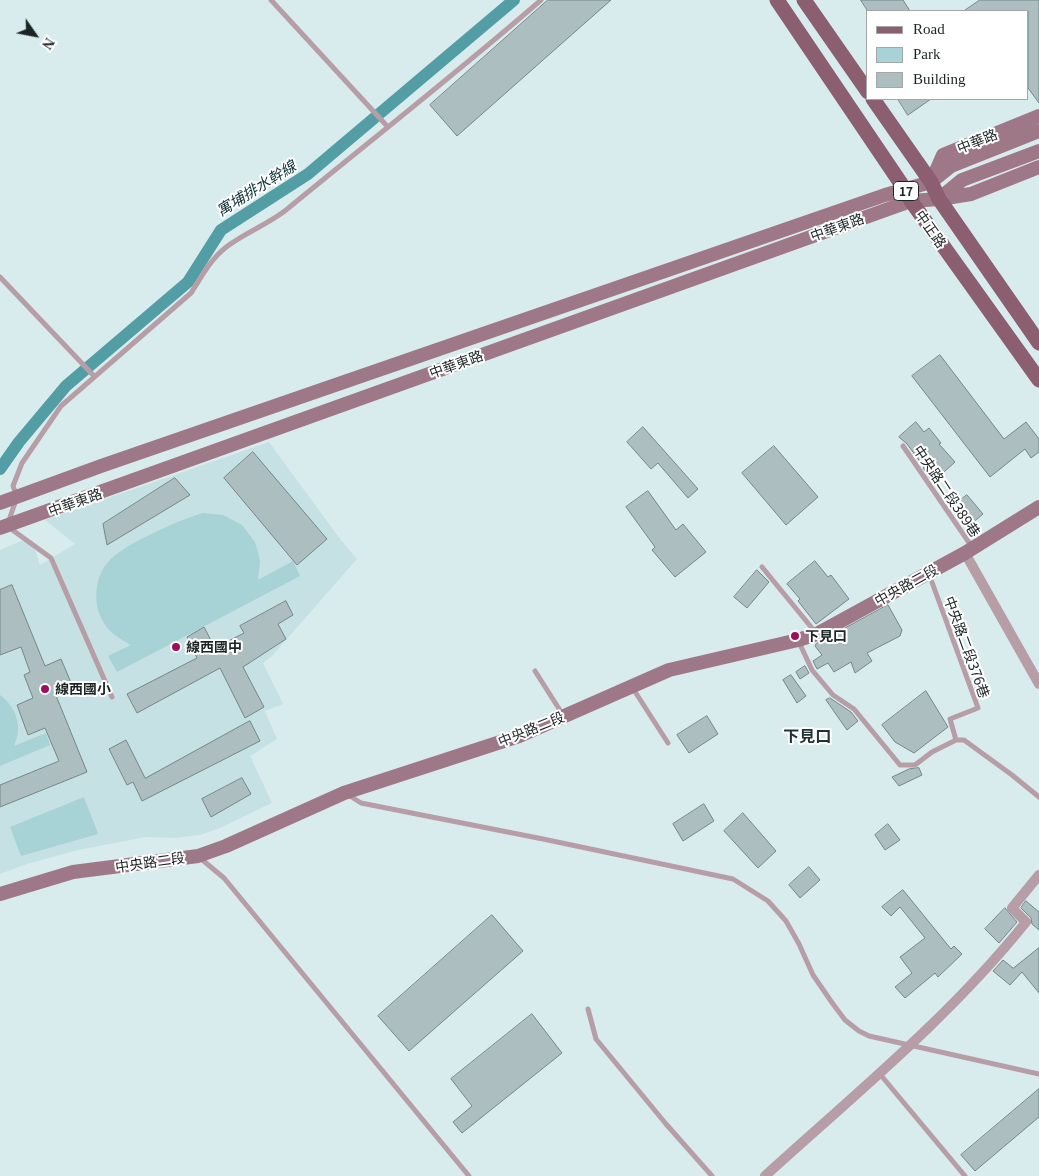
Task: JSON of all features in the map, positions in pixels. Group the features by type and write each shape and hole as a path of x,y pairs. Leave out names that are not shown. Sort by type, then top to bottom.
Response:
{"main road":[{"name":"中正路","path":"776,0 908,194 1039,380"},
{"path":"804,0 866,89"},
{"name":"中正路","path":"874,100 931,182 939,199 1039,343"},
{"name":"中華路","path":"931,182 943,155 1039,116"},
{"name":"中華路","path":"908,194 931,182 951,166 1039,131"},
{"path":"939,199 962,180 1039,152"},
{"path":"908,194 939,199 971,194 1039,167"},
{"name":"中華東路","path":"0,504 101,466 908,194"},
{"name":"中華東路","path":"4,527 908,194"},
{"name":"中央路二段","path":"0,894 73,872 198,856 226,846 344,792 518,736 669,670 817,634 969,551 1039,507"}],"street":[{"path":"969,551 1039,684"},
{"path":"765,1176 910,1045 997,958 1026,922 1012,908 1039,875"}],"lane":[{"path":"271,0 387,126"},
{"path":"112,697 51,558 4,527 17,497 13,486 22,463 61,406 191,294 205,270 224,249 281,214 387,126 491,44 541,0"},
{"path":"0,277 94,376"},
{"name":"中央路二段389巷","path":"903,446 969,551"},
{"path":"762,567 817,634"},
{"name":"中央路二段376巷","path":"928,572 978,708 950,718 956,740"},
{"path":"798,640 812,670 833,695 854,709 900,765 915,765 932,752 956,740 964,740 1012,774 1039,797"},
{"path":"536,671 564,716"},
{"path":"632,687 668,743"},
{"path":"344,792 361,803 732,879 768,901 786,921 800,944 813,975 845,1020 859,1031 869,1036 1039,1074"},
{"path":"198,856 224,878 469,1176"},
{"path":"588,1009 596,1039 666,1124 712,1176"},
{"path":"879,1073 965,1176"}],"shaded area":[{"name":"線西國中","path":"269,442 340,539 357,559 272,656 263,663 283,704 265,711 277,739 250,756 272,803 220,828 200,835 175,838 146,837 78,850 27,864 0,874 0,550 21,541 32,540 40,565 75,544 45,520"}],"green space":[{"path":"203,513 223,515 242,525 255,542 260,560 258,580 293,561 300,576 117,672 108,656 131,645 108,628 98,610 96,600 98,580 102,571 115,555 138,541"},
{"path":"0,695 11,706 16,715 18,732 14,746 46,733 50,745 0,766"},
{"path":"84,797 98,834 21,856 10,827"}],"building":[{"path":"548,0 611,0 457,136 430,105"},
{"path":"861,0 903,0 909,10 867,10"},
{"path":"980,0 1039,0 1039,103 1029,89 1029,10 965,10"},
{"path":"899,100 930,100 908,115"},
{"path":"940,355 1004,439 1026,422 1039,439 1039,452 1031,458 1025,449 990,477 912,376"},
{"path":"916,422 924,432 929,428 941,443 939,444 955,462 933,482 907,444 899,437"},
{"path":"643,427 698,489 688,498 658,463 651,469 627,442"},
{"path":"774,446 818,497 786,525 742,473"},
{"path":"253,452 327,539 297,565 224,478"},
{"path":"175,478 190,495 107,545 103,524"},
{"path":"648,491 676,530 683,524 706,552 675,577 652,550 655,547 626,507"},
{"path":"967,495 983,514 969,526 953,506"},
{"path":"815,561 828,577 831,575 849,599 816,624 798,601 800,599 787,584"},
{"path":"757,570 769,582 747,608 734,597"},
{"path":"12,585 45,666 61,659 72,685 55,693 87,772 0,807 0,785 59,761 45,728 28,735 17,705 33,698 24,675 30,672 21,647 0,655 0,590"},
{"path":"286,601 293,615 278,624 286,639 243,667 264,707 245,718 220,668 137,713 127,694 197,658 187,637 204,627 215,648 244,633 240,626"},
{"path":"888,605 902,630 900,636 867,653 872,661 855,673 851,662 834,672 828,663 817,669 813,661 822,655 815,646 816,644"},
{"path":"805,666 809,673 800,679 796,672"},
{"path":"791,675 806,696 797,703 783,680"},
{"path":"926,691 948,727 914,753 895,742 882,725"},
{"path":"830,698 851,712 858,721 847,730 826,700"},
{"path":"707,716 718,734 689,753 677,735"},
{"path":"250,721 260,741 142,801 133,782 127,785 109,749 126,740 145,778"},
{"path":"919,768 922,775 899,786 892,777 909,769"},
{"path":"242,778 251,794 211,817 202,799"},
{"path":"704,804 714,821 683,841 673,824"},
{"path":"743,813 776,851 758,868 724,831"},
{"path":"888,824 900,840 885,850 875,835"},
{"path":"809,867 820,880 800,898 789,885"},
{"path":"903,890 951,949 954,946 962,954 938,977 935,973 905,998 895,987 912,973 900,957 925,938 900,907 891,916 882,907"},
{"path":"1026,901 1039,912 1039,930 1032,924 1031,918 1021,908"},
{"path":"1005,908 1017,922 999,943 985,929"},
{"path":"492,915 523,951 409,1051 378,1016"},
{"path":"1039,948 1039,993 1022,972 1010,985 993,971 1003,960 1013,968"},
{"path":"532,1014 562,1053 462,1133 453,1122 472,1106 451,1079"},
{"path":"1039,1089 1039,1117 975,1171 961,1155"}],"waterway":[{"name":"寓埔排水幹線","path":"0,469 19,442 66,386 188,282 221,230 308,174 514,0"}],"place":[{"name":"下見口","path":"795,636"},
{"name":"線西國中","path":"176,647"},
{"name":"線西國小","path":"45,689"}],"district":[{"name":"下見口","path":"807,736"}]}
